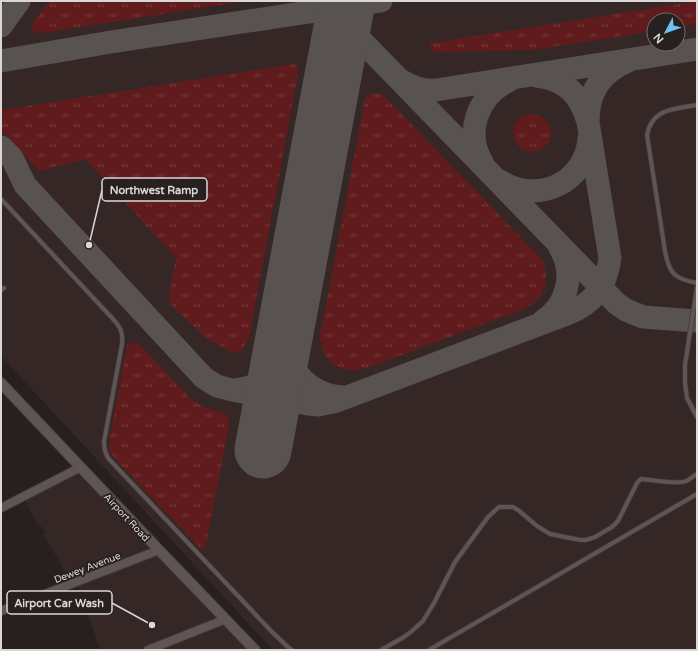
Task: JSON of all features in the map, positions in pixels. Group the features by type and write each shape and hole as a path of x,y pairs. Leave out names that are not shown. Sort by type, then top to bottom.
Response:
{"main road":[{"name":"Airport Road","path":"1,383 255,650"}],"street":[{"path":"1,508 81,467"},
{"name":"Dewey Avenue","path":"1,611 159,550"},
{"path":"148,650 226,620"}],"lane":[{"path":"697,105 664,111 656,116 652,121 647,135 668,266 672,272 684,281 697,283"},
{"path":"1,199 120,328 123,337 104,442 105,452 108,458 272,632 292,650"},
{"path":"697,287 685,365 685,383 687,398 697,417"},
{"path":"381,650 412,631 423,621 455,562 488,517 499,507 513,507 537,526 550,534 586,540 595,537 612,527 618,521 637,483 642,479 684,482 697,474"},
{"path":"429,650 697,494"}],"shaded area":[{"path":"1,1 697,1 697,650 273,650 1,356"},
{"path":"81,466 255,650 100,650 76,580 68,584 62,566 43,534 47,532 36,522 23,496"}],"green space":[{"path":"49,1 245,1 34,33 31,29 33,23"},
{"path":"697,1 697,24 686,26 686,12 646,12 646,32 532,50 441,52 431,51 430,45 432,43"},
{"path":"294,64 298,67 298,74 249,338 243,348 238,352 232,352 206,338 168,302 176,258 85,159 39,171 1,130 1,110"},
{"path":"373,93 381,94 386,98 540,257 545,266 546,274 544,288 540,296 537,300 524,309 370,367 356,370 343,369 331,363 323,351 320,337 364,104 366,96"},
{"path":"532,114 542,117 548,123 551,133 548,143 542,149 532,152 522,149 516,143 513,133 516,123 522,117"},
{"path":"131,343 141,346 189,397 204,407 227,415 229,426 206,545 204,548 200,548 115,459 110,451 109,440 127,346"}],"taxiway":[{"path":"1,26 19,1"},
{"path":"323,1 616,303 626,310 643,317 697,321"},
{"path":"1,61 111,42 381,1"},
{"path":"402,81 410,86 427,90 436,90 697,49"},
{"path":"1,147 12,158 25,185 204,378 217,386 232,390 318,405 334,402 567,314 585,305 597,293 602,286 610,258 588,122 590,101 598,84 604,77 611,70 630,60"},
{"path":"537,76 556,81 571,90 581,104 588,122"},
{"path":"483,164 477,152 475,140 474,128 477,116 489,95 510,80"},
{"path":"500,181 514,188 529,191 544,190 557,185 569,178 579,167 586,154 589,138"},
{"path":"543,321 552,314 558,306 566,288 568,278 567,268 565,258 560,248"},
{"path":"284,338 288,354 294,367 304,381 318,391 343,397"},
{"path":"235,390 251,387 258,383 268,375 281,356"}],"runway":[{"path":"263,450 347,1"}],"place":[{"name":"Northwest Ramp","path":"89,245"},
{"name":"Airport Car Wash","path":"152,625"}]}
